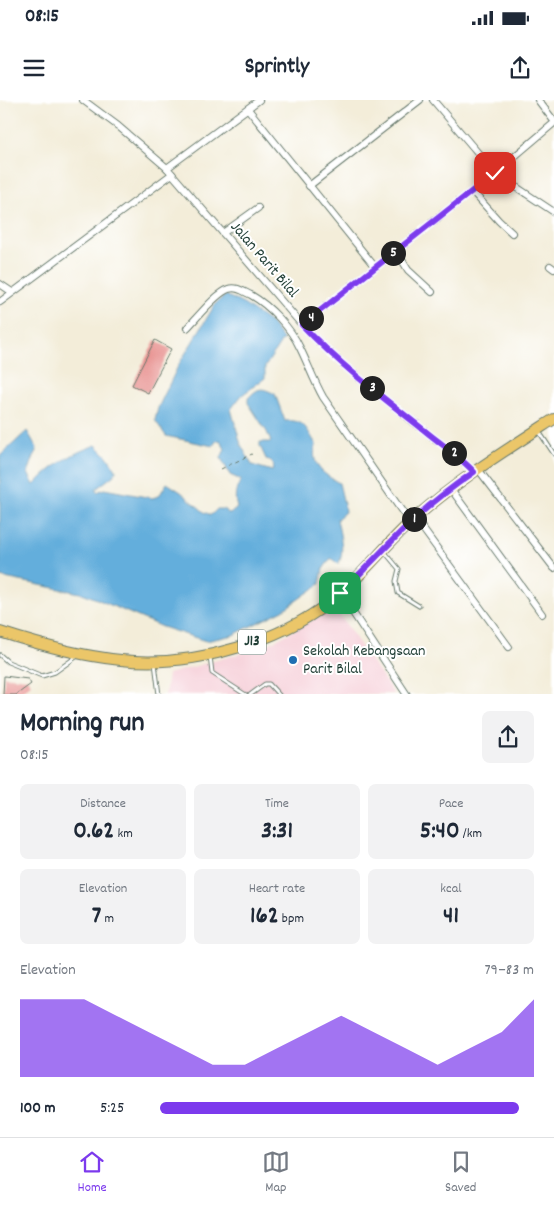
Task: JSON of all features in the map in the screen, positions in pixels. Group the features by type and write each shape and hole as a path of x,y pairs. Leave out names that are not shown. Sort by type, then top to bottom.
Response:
{"main road":[{"name":"J13","path":"0,632 79,654 123,660 169,660 240,647 282,630 340,593 413,520 450,489 554,420"}],"street":[{"name":"Jalan Parit Bilal","path":"83,100 118,126 167,168 302,325 353,372 476,470 554,568"},
{"path":"167,168 259,100"},
{"path":"309,186 420,100"},
{"path":"433,100 498,175 554,212"},
{"path":"302,325 374,267 398,253 498,175 554,122 538,100"},
{"path":"248,109 374,267"},
{"path":"0,302 172,174"},
{"path":"474,194 512,233"},
{"path":"223,233 258,208"},
{"path":"398,253 412,274 432,292"},
{"path":"0,284 12,292"},
{"path":"187,328 220,295 230,288 239,288 255,297 268,309 292,334 300,346 312,377 323,397 509,647"},
{"path":"450,489 542,614"},
{"path":"340,593 406,694"}],"lane":[{"path":"538,430 554,454"},
{"path":"384,550 399,569 396,582 398,593 419,606"},
{"path":"0,655 8,662 42,676 54,672 79,654"},
{"path":"209,654 212,673 246,694"},
{"path":"155,660 159,694"},
{"path":"250,694 265,684 269,684 279,694"}],"path":[{"path":"221,469 252,454"}],"shaded area":[{"name":"Sekolah Kebangsaan Parit Bilal","path":"335,608 394,694 165,694 168,674 263,647"}],"water":[{"path":"226,295 245,305 271,323 283,339 265,367 265,378 242,395 231,409 241,445 252,465 272,471 274,466 271,461 266,459 260,446 260,442 271,442 267,432 248,403 248,398 260,389 275,394 285,421 301,423 304,426 316,444 315,458 319,468 327,476 339,483 345,512 337,519 342,548 338,564 331,558 323,569 320,584 283,610 233,635 206,641 162,627 85,594 0,577 0,456 27,431 37,448 28,473 34,485 63,461 96,445 107,456 116,470 114,475 96,489 97,492 104,489 152,498 159,496 167,483 181,492 204,512 211,515 217,509 223,509 230,514 237,508 237,487 241,480 230,475 221,458 225,449 220,440 216,441 213,446 166,436 155,420 158,408 179,364 216,303"}],"building":[{"path":"155,340 171,349 148,393 132,385"},
{"path":"4,676 28,679 31,684 17,694 3,694"}],"place":[{"name":"Sekolah Kebangsaan Parit Bilal","path":"293,660"}],"route":[{"path":"340,593 410,523 450,489 474,472 462,459 353,372 302,325 495,173"}]}
